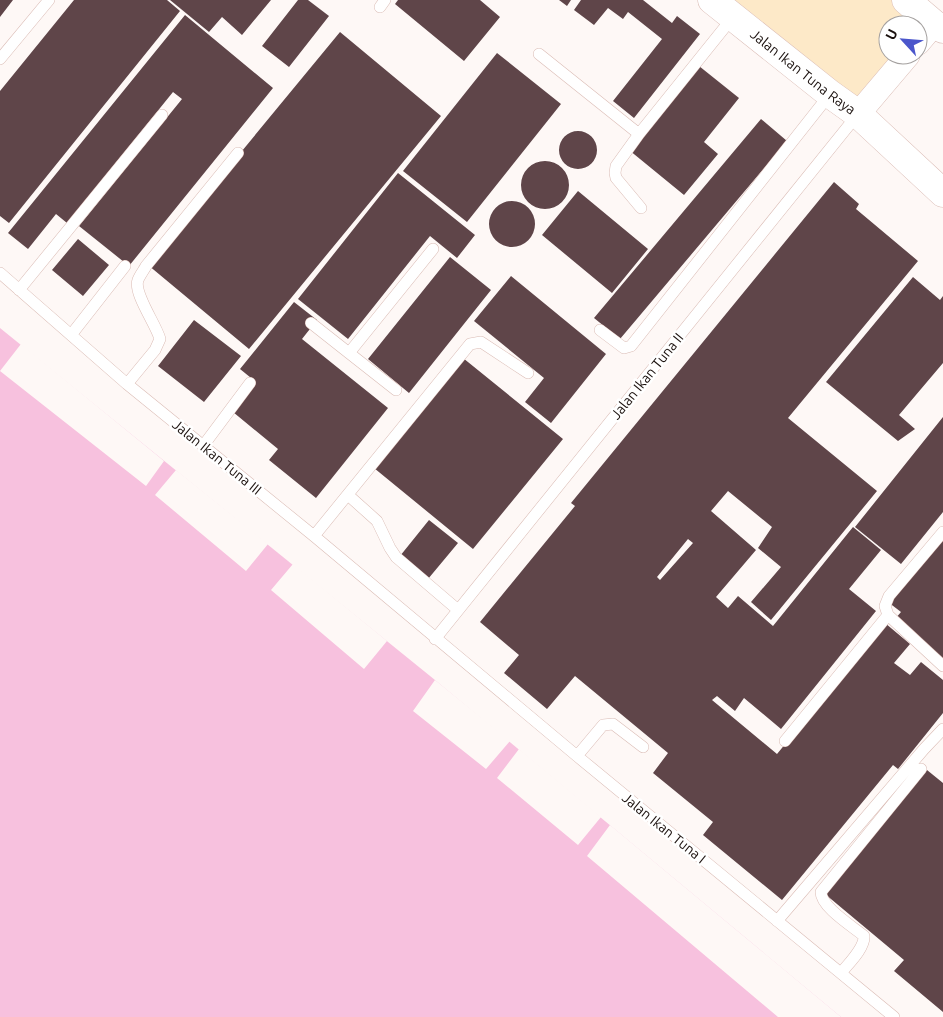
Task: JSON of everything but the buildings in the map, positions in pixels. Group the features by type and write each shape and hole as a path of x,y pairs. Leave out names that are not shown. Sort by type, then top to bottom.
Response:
{"street":[{"path":"906,0 933,28"},
{"name":"Jalan Ikan Tuna Raya","path":"723,8 830,94 858,114 900,65"},
{"path":"858,114 943,193"}],"lane":[{"path":"0,59 49,0"},
{"path":"641,208 620,184 615,172 619,161 723,8"},
{"path":"539,54 639,134"},
{"path":"600,330 624,348 631,346 830,94"},
{"name":"Jalan Ikan Tuna II","path":"436,638 858,114"},
{"path":"19,290 162,115"},
{"path":"127,384 155,350 160,339 157,328 139,293 137,281 146,266 238,153"},
{"path":"349,353 433,249"},
{"path":"71,335 125,266"},
{"name":"Jalan Ikan Tuna III","path":"0,273 127,384 436,638"},
{"path":"311,322 396,390"},
{"path":"314,536 470,344 481,342 528,374"},
{"path":"203,446 250,383"},
{"path":"348,495 377,521 396,557 458,610"},
{"path":"943,532 889,596 886,606 888,615 943,666"},
{"path":"785,741 888,615"},
{"name":"Jalan Ikan Tuna I","path":"436,638 894,1017"},
{"path":"577,756 603,725 613,724 643,747"},
{"path":"777,921 943,729"},
{"path":"841,973 861,946 864,936 829,908 821,898 821,892 921,769"}],"shaded area":[{"path":"733,0 894,0 908,15 878,15 878,65 886,65 856,99"},
{"path":"0,328 435,680 841,1017 0,1017"}],"pier":[{"path":"21,344 164,461 146,486 0,371"},
{"path":"176,470 268,544 246,571 155,495"},
{"path":"293,564 387,641 364,669 271,590"},
{"path":"435,680 510,741 486,769 413,711"},
{"path":"519,749 601,817 578,845 497,778"},
{"path":"610,825 841,1017 778,1017 587,856"}]}
